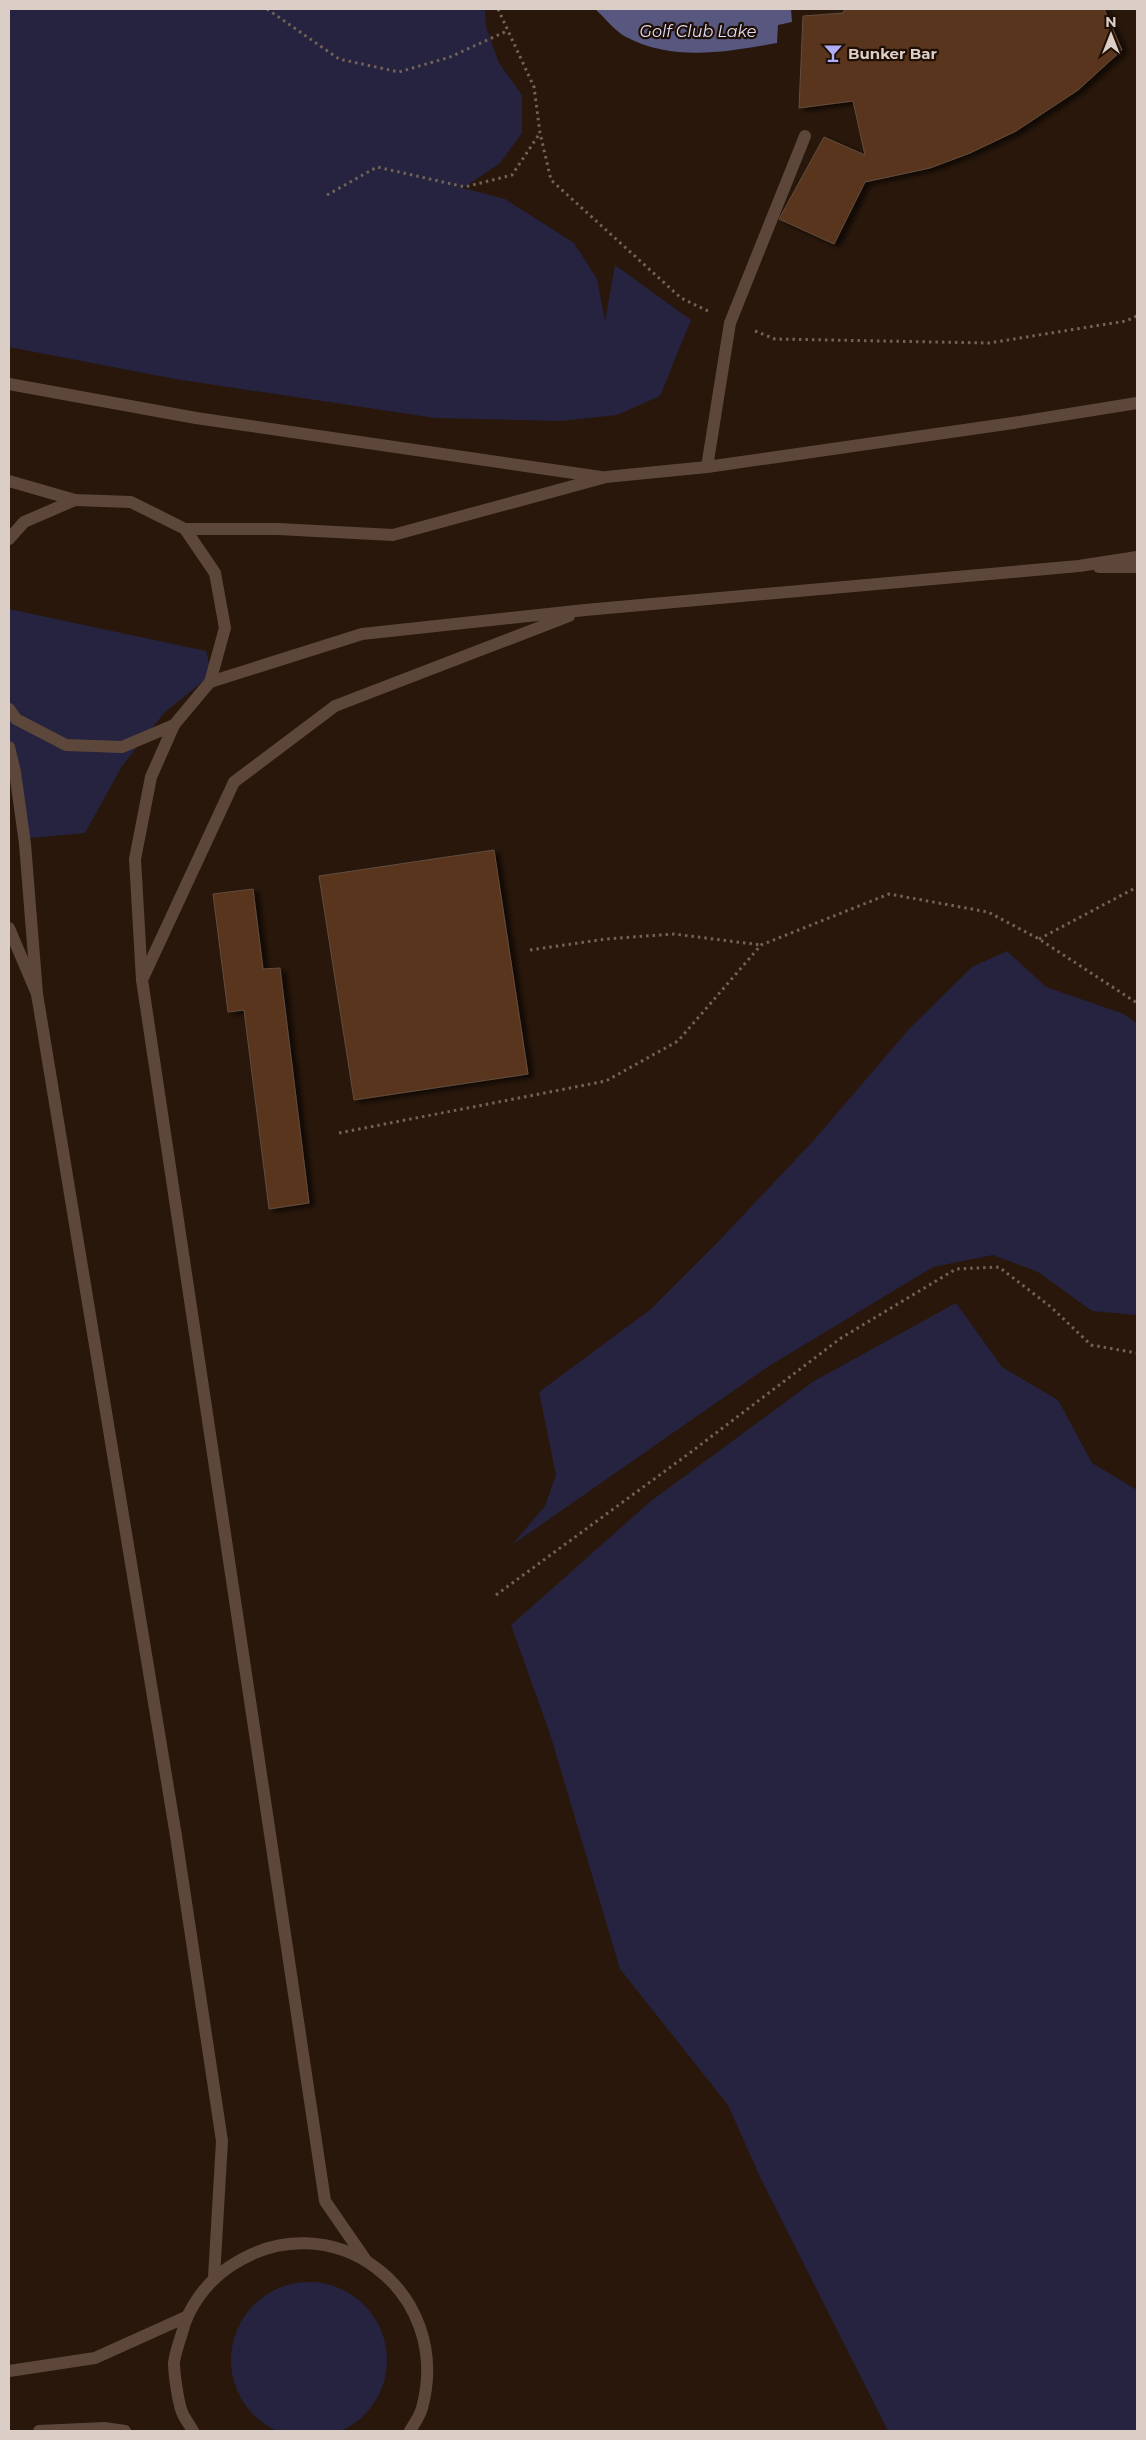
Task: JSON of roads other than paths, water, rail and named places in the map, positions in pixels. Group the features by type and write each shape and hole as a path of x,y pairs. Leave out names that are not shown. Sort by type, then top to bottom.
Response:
{"street":[{"path":"707,467 730,323 804,136"},
{"path":"9,384 196,418 606,478"},
{"path":"9,481 75,500 131,502 185,529 278,529 393,535 606,478 707,467 1013,423 1137,403"},
{"path":"9,539 24,522 75,500"},
{"path":"185,529 214,573 225,628 210,682 174,725 151,777 134,859 142,980 326,2201 365,2259 398,2287 420,2324 429,2366 422,2409 416,2431"},
{"path":"210,682 362,634 585,610 1079,566 1137,557"},
{"path":"1079,566 1137,567"},
{"path":"142,980 234,782 335,706 585,610"},
{"path":"9,709 16,719 66,745 122,747 174,725"},
{"path":"9,747 15,772 25,844 37,994 176,1836 222,2141 214,2277"},
{"path":"9,928 37,994"},
{"path":"193,2431 181,2411 174,2364 186,2317 214,2277 247,2255 286,2244 327,2245 365,2259"},
{"path":"9,2371 95,2358 186,2317"},
{"path":"410,2431 422,2409"},
{"path":"39,2431 104,2428 125,2431"}],"water":[{"name":"Golf Club Lake","path":"595,9 791,9 792,22 778,25 777,43 720,52 682,52 644,45 626,37"}],"place":[{"name":"Bunker Bar","path":"833,53"}]}
